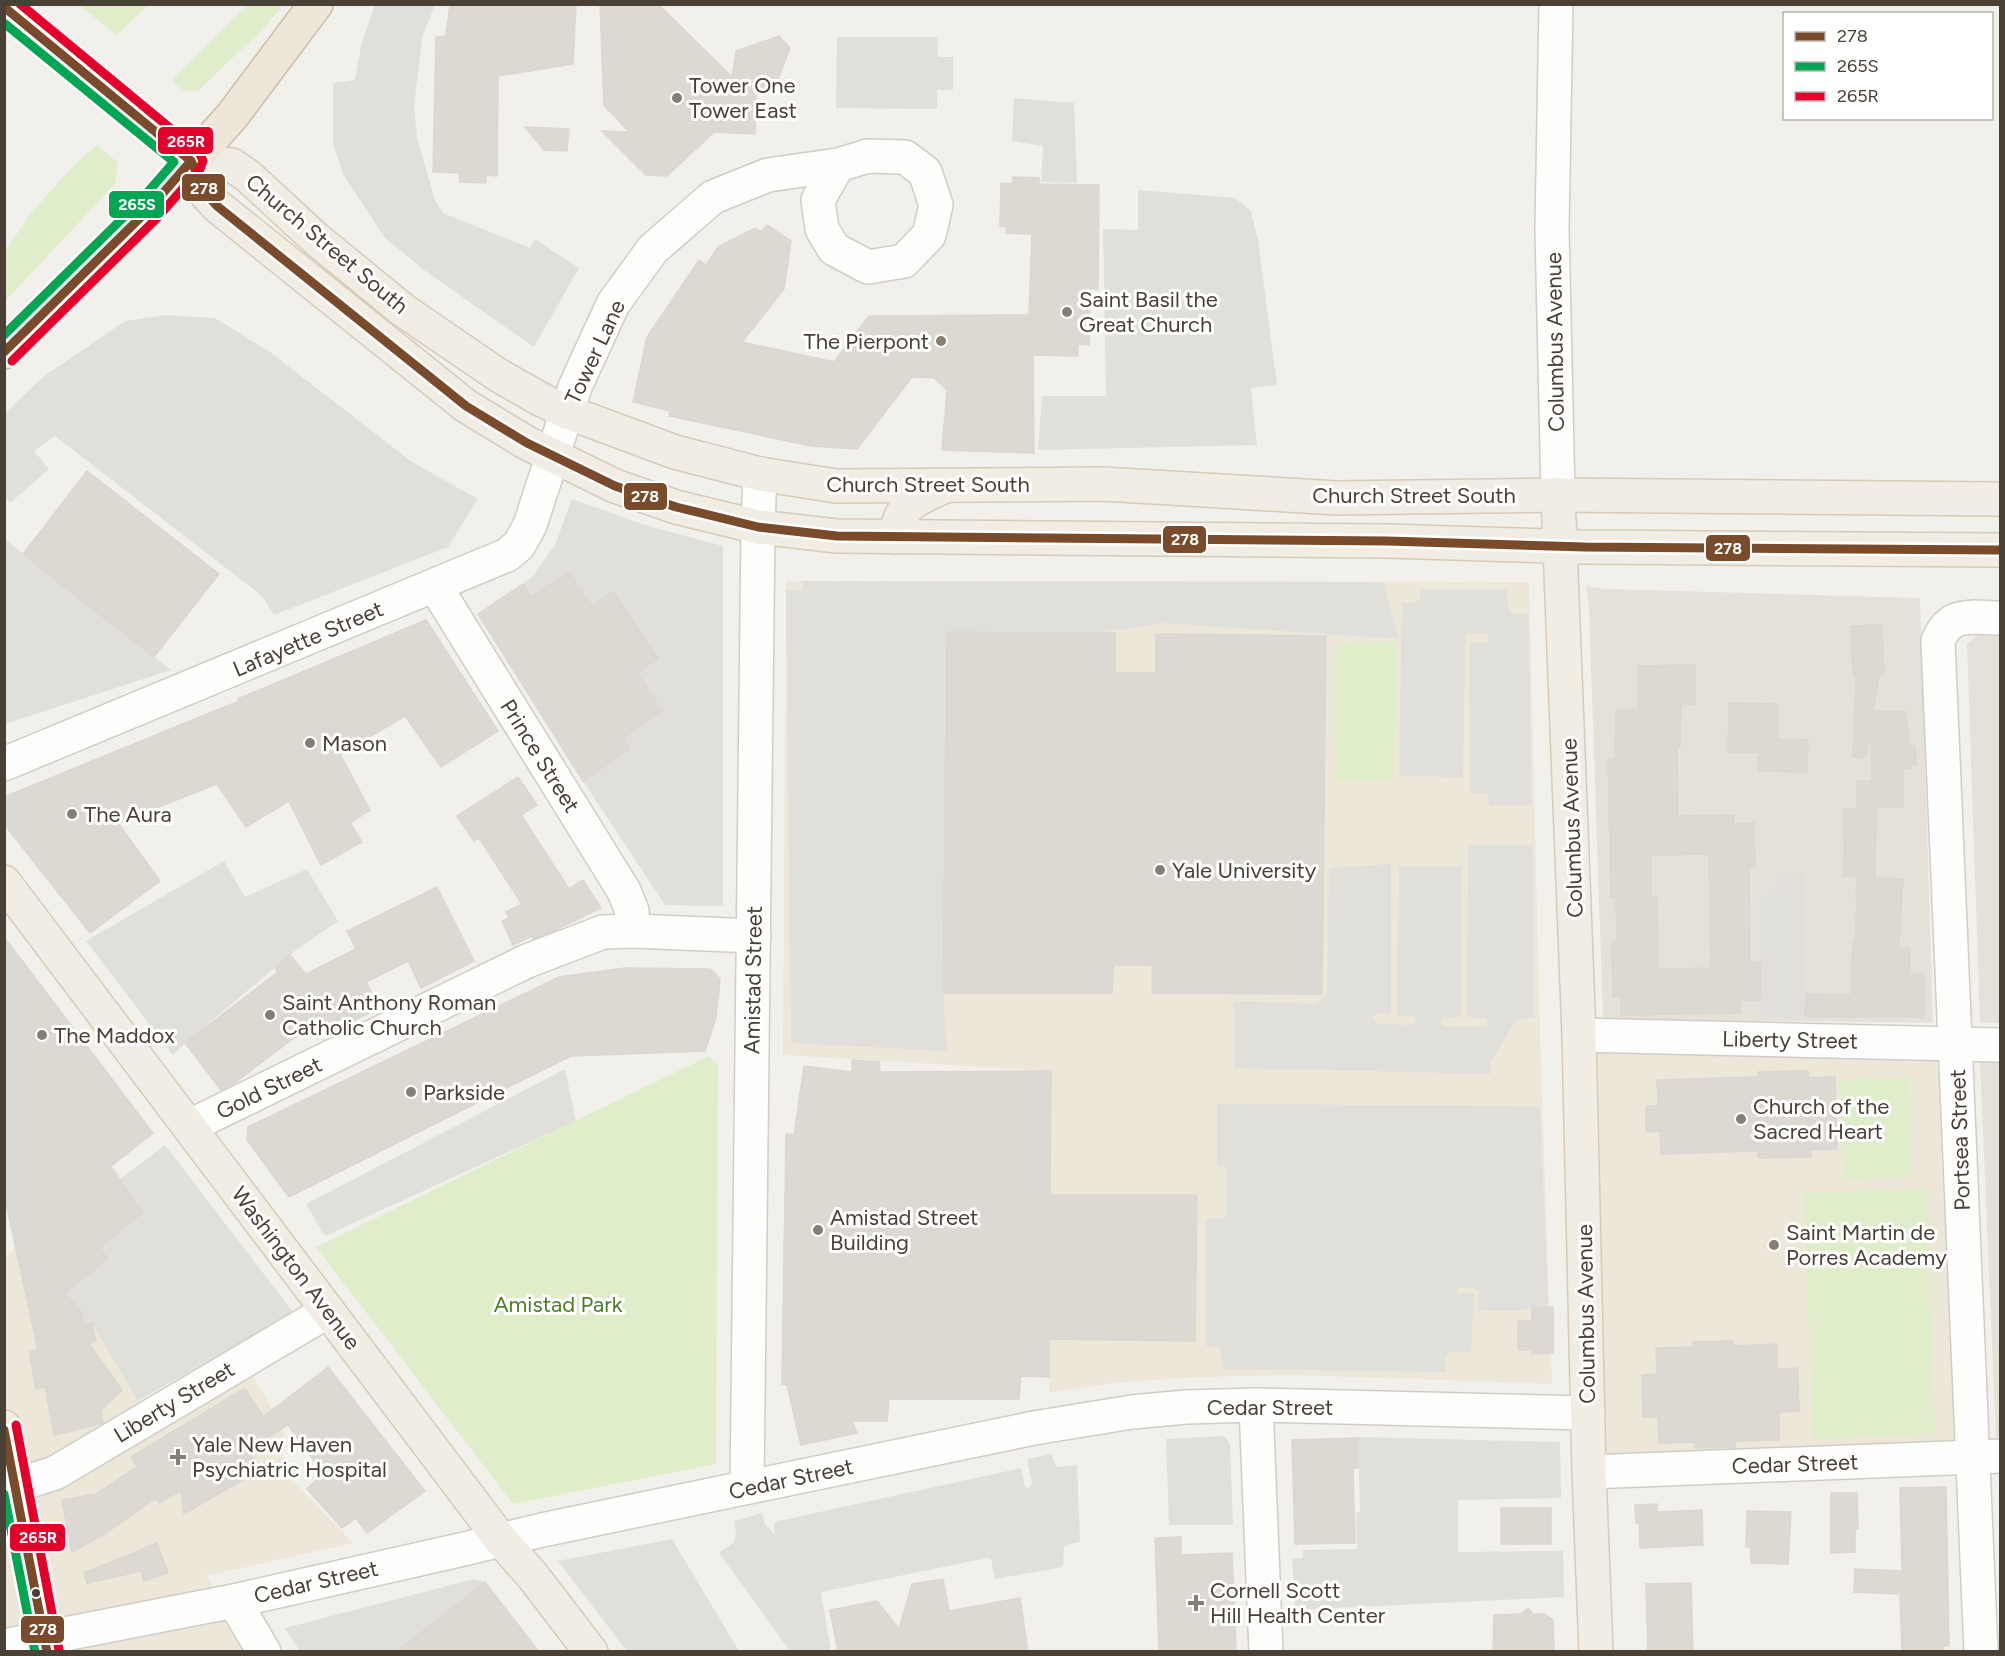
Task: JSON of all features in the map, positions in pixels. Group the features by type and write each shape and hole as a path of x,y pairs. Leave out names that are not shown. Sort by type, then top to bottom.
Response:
{"highway":[{"path":"4,352 149,209 232,116 316,4"}],"main road":[{"path":"5,8 191,161"},
{"name":"Church Street South","path":"191,161 232,165 248,176 315,238 403,310 498,375 567,412 675,452 760,474 836,486 1103,484 1337,498 1558,495 2001,499"},
{"name":"Church Street South","path":"191,161 207,195 217,206 466,406 527,443 615,486 676,507 758,527 837,536 1387,540 1560,547 2001,550"},
{"path":"896,537 897,521 904,510 921,498 950,484"},
{"name":"Columbus Avenue","path":"1558,495 1579,1035 1589,1473 1596,1652"},
{"name":"Washington Avenue","path":"4,882 501,1540 532,1575 591,1652"},
{"path":"4,1427 17,1485 45,1645"}],"street":[{"name":"Columbus Avenue","path":"1557,4 1552,229 1558,495"},
{"name":"Tower Lane","path":"552,456 575,387 613,304 653,249 713,197 768,175 838,165"},
{"name":"Lafayette Street","path":"4,764 507,555 519,545 530,525 552,456"},
{"name":"Amistad Street","path":"747,1487 760,474"},
{"name":"Prince Street","path":"435,586 624,891 632,911 633,931"},
{"name":"Portsea Street","path":"1981,1652 1987,1457 1956,1044 1938,641 1943,629 1950,622 1962,618 2001,618"},
{"name":"Gold Street","path":"190,1126 527,961 603,932 754,936"},
{"name":"Liberty Street","path":"1579,1035 2001,1045"},
{"name":"Liberty Street","path":"17,1485 55,1473 328,1311"},
{"name":"Cedar Street","path":"4,1646 45,1645 542,1530 1088,1419 1186,1407 1256,1405 1588,1413"},
{"path":"1256,1405 1266,1652"},
{"name":"Cedar Street","path":"1589,1473 1987,1457"},
{"path":"234,1601 264,1652"}],"shaded area":[{"path":"375,5 435,5 423,34 414,106 417,137 435,200 443,213 530,248 535,239 579,268 534,347 424,270 385,238 344,176 333,145 333,83 355,80 362,41"},
{"path":"837,37 937,37 938,57 953,57 953,90 937,90 937,109 836,108"},
{"path":"1014,98 1074,103 1077,183 1041,182 1043,146 1012,141"},
{"path":"1138,190 1235,198 1251,211 1258,240 1277,385 1251,388 1257,445 1038,450 1042,396 1106,396 1103,229 1138,230"},
{"path":"166,315 215,318 270,352 412,462 478,499 448,547 274,615 262,596 55,436 34,451 49,469 10,503 5,497 5,413 43,377 125,321"},
{"path":"572,499 645,525 723,546 723,906 665,905 583,781 630,749 623,738 662,711 637,673 658,658 613,592 592,606 569,572 531,597 523,584 533,576 555,545"},
{"path":"4,538 23,554 171,670 5,724"},
{"name":"Yale University","path":"786,581 1529,582 1540,1034 1552,1384 1293,1375 1200,1377 1111,1383 1049,1393 1051,1071 783,1055"},
{"path":"802,581 1383,582 1399,639 1164,623 1096,633 947,632 943,992 947,1051 791,1043 786,591 803,590"},
{"path":"1586,586 1608,589 1920,598 1933,1023 1603,1019 1589,606"},
{"path":"1420,590 1507,590 1508,607 1512,614 1528,614 1532,805 1489,806 1488,793 1470,793 1470,643 1488,641 1488,634 1465,634 1463,777 1399,776 1402,603 1415,603 1420,599"},
{"path":"1979,635 2000,636 2000,1023 1980,1023 1967,644"},
{"path":"1468,845 1533,845 1534,1017 1515,1022 1491,1061 1490,1074 1234,1068 1234,1001 1317,1004 1327,992 1329,868 1391,864 1391,1014 1375,1014 1372,1019 1378,1024 1412,1025 1416,1022 1415,1017 1397,1015 1399,866 1462,866 1461,1017 1445,1017 1441,1024 1447,1027 1487,1026 1487,1019 1467,1017"},
{"path":"224,861 245,897 307,869 338,921 296,950 173,1055 86,941"},
{"path":"1803,872 1805,1017 1762,1017 1759,895 1777,894 1777,873"},
{"name":"Saint Martin de Porres Academy","path":"1580,1050 1957,1061 1973,1457 1589,1472"},
{"path":"1980,1063 2000,1063 2000,1437 1996,1438"},
{"path":"565,1069 576,1121 325,1236 306,1204"},
{"path":"1217,1104 1540,1106 1548,1304 1513,1311 1478,1310 1479,1292 1474,1288 1459,1288 1458,1293 1474,1293 1471,1352 1450,1352 1445,1356 1446,1372 1224,1369 1220,1347 1206,1346 1206,1219 1220,1219 1225,1217 1226,1212 1227,1172 1225,1168 1217,1166"},
{"path":"165,1145 293,1312 138,1401 92,1323 84,1324 81,1311 64,1293 108,1259 99,1248 142,1212 119,1180"},
{"path":"114,1167 157,1231 95,1296 143,1413 241,1354 284,1431 282,1469 353,1543 206,1576 249,1651 5,1652 5,1257"},
{"path":"1224,1436 1230,1443 1233,1525 1169,1525 1166,1439"},
{"path":"1358,1437 1560,1442 1561,1498 1458,1500 1458,1552 1563,1551 1564,1597 1295,1610 1292,1559 1303,1558 1303,1550 1357,1549 1356,1512 1360,1512"},
{"path":"1052,1454 1056,1467 1077,1465 1080,1542 1064,1547 1063,1567 995,1579 991,1559 987,1558 821,1592 831,1651 790,1651 719,1553 734,1542 736,1533 734,1521 762,1513 765,1524 775,1535 774,1522 1021,1468 1025,1487 1029,1489 1032,1483 1027,1459"},
{"path":"672,1539 739,1651 627,1651 558,1561"},
{"path":"474,1579 485,1582 396,1651 300,1651 285,1628"}],"green space":[{"path":"79,5 148,5 117,35"},
{"path":"248,5 283,5 265,27 199,90 187,91 178,86 172,80"},
{"path":"97,145 118,163 115,184 5,301 5,251 33,211 73,166"},
{"path":"1396,642 1394,779 1336,781 1337,643"},
{"name":"Amistad Park","path":"709,1056 718,1065 716,1464 513,1504 316,1247"},
{"path":"1909,1077 1912,1177 1843,1180 1840,1080"},
{"path":"1926,1189 1935,1434 1813,1439 1804,1193"}],"building":[{"path":"450,4 576,4 573,64 498,76 497,176 486,175 486,183 460,182 459,173 433,172 436,37 446,36"},
{"path":"600,4 658,4 732,77 736,51 779,36 790,48 774,90 756,92 755,134 714,132 667,176 646,175 602,131 629,132 604,105"},
{"path":"525,127 569,129 567,151 544,150"},
{"name":"The Pierpont","path":"1013,177 1039,178 1039,184 1099,185 1098,289 1090,289 1089,345 1078,344 1078,356 1033,355 1034,453 942,450 947,390 934,378 912,377 857,449 811,446 669,416 670,411 633,402 647,337 699,260 706,265 718,247 755,228 761,232 767,225 791,241 784,289 742,342 834,362 869,316 1029,315 1032,234 1006,233 1007,227 1000,226 1001,183 1012,184"},
{"path":"87,471 219,574 154,657 23,554"},
{"path":"569,572 592,606 613,592 658,658 637,673 662,711 623,738 630,749 583,781 478,614 523,584 531,597"},
{"path":"426,620 498,731 441,767 405,716 340,754 370,810 350,823 362,842 321,865 289,801 246,827 217,784 118,823 160,881 90,933 4,824 4,797 239,701 238,699"},
{"path":"1882,625 1884,674 1880,674 1873,711 1906,712 1909,746 1915,746 1916,765 1903,769 1903,807 1876,807 1875,878 1903,879 1899,948 1910,948 1910,974 1924,974 1924,1017 1805,1017 1806,994 1851,995 1857,877 1843,876 1844,809 1857,809 1857,781 1872,781 1871,732 1865,758 1853,757 1856,675 1853,675 1851,626"},
{"path":"947,632 1115,633 1115,673 1156,673 1156,634 1326,636 1322,994 1152,993 1152,965 1113,965 1112,993 943,993"},
{"path":"1695,665 1695,704 1681,704 1680,747 1677,747 1678,816 1734,815 1734,824 1754,823 1755,867 1749,867 1750,963 1760,962 1761,1000 1740,1000 1740,1013 1621,1015 1621,997 1613,997 1612,942 1617,942 1616,898 1611,898 1608,759 1615,759 1616,710 1638,710 1638,666","holes":["1709,854 1711,968 1658,969 1657,897 1651,897 1651,855"]},
{"path":"1729,703 1778,704 1778,739 1808,740 1807,772 1758,771 1759,753 1728,752"},
{"path":"518,777 537,805 521,815 569,889 583,880 601,908 553,931 533,939 532,936 513,945 502,921 509,918 506,912 522,904 479,838 474,841 457,816"},
{"path":"437,887 474,961 421,988 408,961 366,982 376,1002 370,1005 373,1011 347,1024 344,1017 312,1035 306,1029 233,1084 221,1090 185,1043 278,972 275,968 290,955 306,974 356,949 347,931"},
{"path":"4,937 153,1133 110,1167 143,1212 99,1248 108,1259 64,1293 81,1311 84,1324 92,1323 96,1341 89,1344 122,1390 101,1410 103,1423 54,1435 45,1387 36,1389 29,1351 38,1350 4,1194"},
{"name":"Parkside","path":"625,968 710,969 720,979 716,1018 705,1051 571,1056 289,1197 247,1140 248,1127 559,977"},
{"path":"852,1060 879,1062 880,1072 1051,1071 1050,1195 1197,1195 1195,1341 1049,1339 1049,1377 1021,1376 1019,1399 889,1399 887,1421 852,1421 857,1433 801,1445 787,1385 782,1384 786,1134 794,1135 804,1066 852,1072"},
{"name":"Church of the Sacred Heart","path":"1808,1071 1808,1078 1835,1077 1837,1149 1811,1150 1811,1157 1758,1158 1758,1151 1661,1154 1660,1131 1646,1132 1646,1106 1658,1106 1657,1080 1758,1077 1758,1072"},
{"path":"1532,1307 1553,1307 1553,1353 1532,1354 1532,1350 1518,1350 1518,1321 1532,1321"},
{"path":"1733,1341 1733,1346 1777,1344 1777,1369 1798,1368 1799,1411 1779,1412 1779,1440 1735,1441 1735,1447 1695,1448 1694,1442 1659,1443 1658,1417 1643,1417 1642,1375 1657,1374 1656,1348 1693,1347 1693,1342"},
{"path":"328,1367 425,1491 367,1533 356,1518 342,1528 307,1489 323,1473 288,1425 245,1451 263,1468 184,1514 181,1490 159,1503 156,1498 106,1533 72,1552 62,1500 96,1494 137,1467 131,1457 245,1388 263,1417"},
{"path":"1358,1438 1358,1468 1353,1468 1355,1543 1295,1544 1292,1440"},
{"path":"1946,1487 1949,1646 1943,1646 1943,1652 1902,1652 1900,1594 1854,1592 1855,1569 1902,1571 1900,1488"},
{"path":"1831,1493 1857,1493 1858,1529 1855,1529 1855,1552 1831,1553"},
{"path":"1657,1504 1657,1512 1702,1510 1703,1545 1640,1548 1639,1523 1636,1523 1635,1505"},
{"path":"1501,1508 1551,1508 1551,1544 1501,1544"},
{"path":"1747,1511 1791,1512 1788,1564 1751,1563 1751,1547 1746,1547"},
{"name":"Cornell Scott Hill Health Center","path":"1181,1537 1181,1555 1232,1553 1236,1652 1159,1652 1155,1538"},
{"path":"157,1543 168,1573 144,1581 141,1571 87,1583 84,1573"},
{"path":"943,1579 949,1611 1020,1598 1028,1652 838,1652 830,1610 877,1601 899,1629 912,1584"},
{"path":"485,1582 539,1652 396,1652"},
{"path":"1691,1583 1693,1652 1648,1652 1646,1584"},
{"path":"1528,1608 1533,1614 1544,1614 1553,1620 1554,1652 1493,1652 1494,1615 1521,1614"}],"transit line":[{"name":"265R","path":"12,361 157,218 200,169 203,161 199,152 20,4"},
{"name":"278","path":"4,7 191,161 207,195 217,206 466,406 527,443 615,486 676,507 758,527 837,536 1387,541 1585,547 2000,550"},
{"name":"265S","path":"4,23 174,162 140,201 4,335"},
{"name":"278","path":"4,352 149,209 191,161"},
{"name":"265R","path":"16,1425 59,1650"},
{"name":"278","path":"4,1430 47,1652"},
{"name":"265S","path":"4,1494 35,1652"}],"place":[{"name":"Tower One Tower East","path":"677,98"},
{"name":"Saint Basil the Great Church","path":"1067,312"},
{"name":"The Pierpont","path":"941,341"},
{"name":"Mason","path":"310,743"},
{"name":"The Aura","path":"72,814"},
{"name":"Yale University","path":"1160,870"},
{"name":"Saint Anthony Roman Catholic Church","path":"270,1015"},
{"name":"The Maddox","path":"42,1035"},
{"name":"Parkside","path":"411,1092"},
{"name":"Church of the Sacred Heart","path":"1741,1119"},
{"name":"Amistad Street Building","path":"818,1230"},
{"name":"Saint Martin de Porres Academy","path":"1774,1245"},
{"name":"Yale New Haven Psychiatric Hospital","path":"178,1457"},
{"name":"Cornell Scott Hill Health Center","path":"1196,1603"}]}
